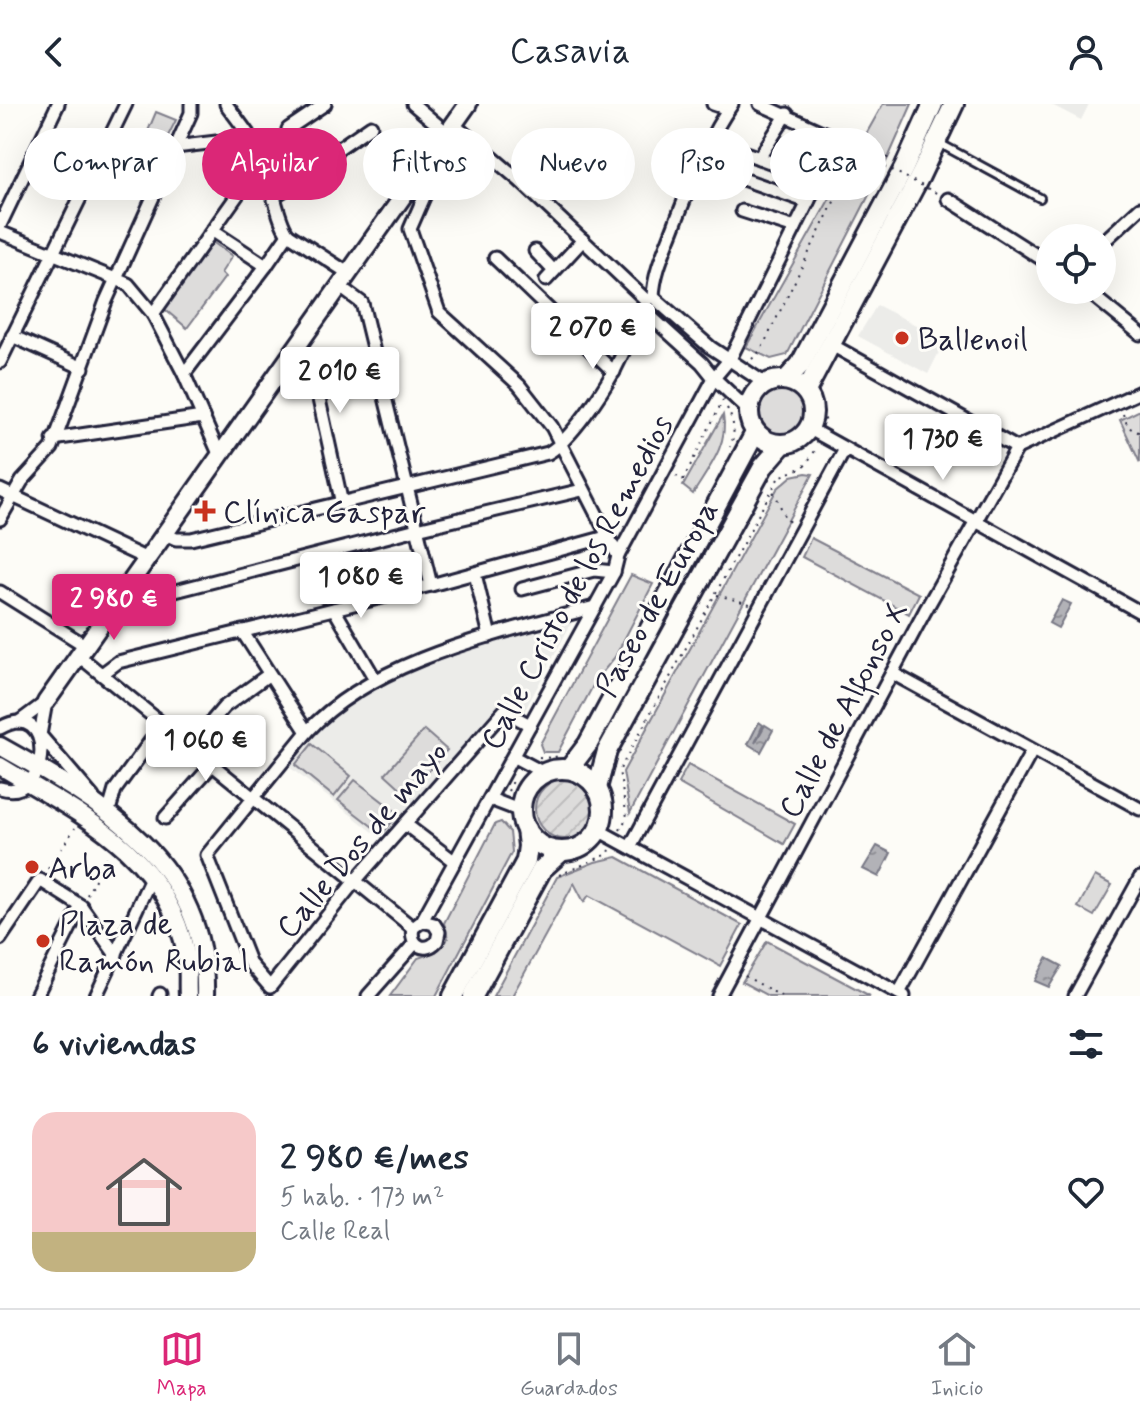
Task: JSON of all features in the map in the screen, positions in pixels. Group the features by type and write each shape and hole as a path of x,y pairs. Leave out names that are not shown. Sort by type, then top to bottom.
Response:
{"main road":[{"path":"786,380 800,365 904,168 933,104"},
{"path":"813,392 786,380 766,384 754,395 749,411 755,433 764,441 782,445 816,432 813,392 830,344 954,104"},
{"name":"Paseo de Europa","path":"566,762 588,744 755,433"},
{"name":"Paseo de Europa","path":"597,788 614,761 763,467 782,445"},
{"path":"453,996 526,861 528,846 521,811 527,788 544,773 566,762 597,788 603,802 598,830 579,847 562,851 542,846 526,829"},
{"path":"473,996 542,869 562,851"}],"street":[{"path":"0,225 58,104"},
{"path":"0,362 126,104"},
{"path":"227,104 243,128"},
{"path":"289,128 325,104"},
{"path":"413,104 442,128"},
{"path":"450,128 468,104"},
{"path":"713,104 730,107 717,128"},
{"path":"760,104 815,128"},
{"path":"183,128 191,109"},
{"path":"759,158 787,114"},
{"path":"347,143 371,126"},
{"path":"754,156 770,162"},
{"path":"495,164 519,180 649,298 710,347 766,384"},
{"path":"754,183 808,202"},
{"path":"948,199 1036,255"},
{"path":"0,519 6,493 22,481 52,448 116,277 151,200"},
{"path":"153,314 235,200"},
{"path":"274,200 288,234 344,279 362,303 431,585"},
{"path":"0,788 18,790 29,783 42,756 40,735 46,702 399,200"},
{"path":"423,200 410,229 439,312 519,385 552,427 618,556"},
{"path":"165,534 176,539 191,539 548,453 561,446 614,372 639,321 647,313 654,278 686,200"},
{"name":"Calle Cristo de los Remedios","path":"418,924 496,801 518,759 530,725 614,572 618,556 714,378 730,359 808,202"},
{"path":"1116,230 1140,208"},
{"path":"742,211 795,228"},
{"path":"213,231 266,266"},
{"path":"0,232 128,284 153,314 184,374 220,456"},
{"path":"184,374 288,234"},
{"path":"535,251 550,275 583,240"},
{"path":"495,258 614,372"},
{"path":"1103,304 1140,334"},
{"path":"647,313 749,411"},
{"path":"12,336 83,368"},
{"path":"830,344 1017,448 1140,392"},
{"path":"298,345 308,357 313,372 342,504"},
{"path":"53,439 203,417"},
{"path":"816,432 1140,612"},
{"name":"Calle de Alfonso X","path":"719,996 975,520 1017,448"},
{"path":"630,847 845,449"},
{"path":"126,589 142,597 152,597 582,490"},
{"path":"6,493 147,559"},
{"path":"102,674 118,662 475,574 606,537"},
{"path":"522,589 594,570 614,572"},
{"path":"475,574 490,636"},
{"path":"0,592 83,651 102,674 355,881 418,924 434,924 439,937 430,947 423,948 415,943 412,937 418,924"},
{"path":"252,797 307,732 330,710 375,679 490,636 595,607"},
{"path":"334,609 375,679"},
{"path":"242,631 307,732"},
{"path":"892,673 1140,809"},
{"path":"190,747 224,707 268,675"},
{"path":"7,723 46,702"},
{"name":"Calle Dos de mayo","path":"252,797 207,855 250,964 270,987 355,881 504,711 530,725"},
{"path":"7,723 40,735 106,812"},
{"path":"106,812 115,790 163,724"},
{"path":"0,746 37,766 106,812 152,850 182,893 197,929 206,991"},
{"path":"598,830 902,995 1032,751"},
{"path":"518,759 544,773"},
{"path":"165,818 212,765"},
{"path":"0,766 83,815 116,839 152,876 167,901 180,933 186,955 188,994"},
{"path":"496,801 521,811"},
{"path":"405,824 455,862"},
{"path":"96,996 152,876"},
{"path":"1075,996 1140,878"},
{"path":"2,933 40,880 81,906 116,955"},
{"path":"36,996 81,906"},
{"path":"368,996 415,943"}],"lane":[{"path":"937,142 1040,198"}],"path":[{"path":"886,157 904,168"},
{"path":"886,168 948,199"},
{"path":"928,192 933,182"},
{"path":"743,369 761,350 830,200"},
{"path":"665,469 683,480 727,391"},
{"path":"555,876 608,854 616,839 627,817 619,771 614,761 716,595 779,477 804,467 816,452 816,432 826,431 826,416 813,392"},
{"path":"1118,402 1128,427 1140,433"},
{"path":"772,491 778,497 786,521 802,531"},
{"path":"716,595 762,607"},
{"path":"496,801 518,759 529,753 535,757 566,762"},
{"path":"40,880 83,815"},
{"path":"81,906 116,839"},
{"path":"739,976 743,975 781,996"}],"shaded area":[{"path":"883,104 912,104 886,162 886,128 869,128"},
{"path":"1050,104 1089,104 1081,120"},
{"path":"156,112 176,120 172,128 149,128"},
{"path":"829,200 866,200 787,355 771,359 746,347"},
{"path":"211,241 232,256 221,273 225,277 187,328 162,307"},
{"name":"Ballenoil","path":"877,305 945,340 928,374 858,336"},
{"path":"783,389 799,396 806,412 799,428 783,435 767,428 760,412 767,396"},
{"path":"1140,410 1140,463 1120,420"},
{"path":"723,415 720,447 693,494 683,486"},
{"path":"813,474 630,813 623,772 777,489 792,476"},
{"path":"811,538 919,594 909,614 802,557"},
{"path":"631,575 653,584 615,657 596,680 558,752 543,752 540,744"},
{"path":"574,618 524,712 502,701 382,839 288,766 321,721 379,682 489,641"},
{"path":"424,730 447,750 408,795 385,774"},
{"path":"312,744 351,776 334,797 295,765"},
{"path":"688,765 795,824 784,844 678,783"},
{"path":"565,779 577,781 586,788 593,797 593,821 586,830 577,837 565,839 553,837 544,830 537,821 535,809 537,797 544,788 553,781"},
{"path":"355,780 399,814 382,834 338,800"},
{"path":"501,822 510,832 512,852 436,996 390,996 418,958 436,952 448,938 444,923 495,824"},
{"path":"617,857 742,925 720,966 589,895 584,902 574,883 512,996 493,996 557,877"},
{"path":"1095,876 1112,885 1094,916 1078,907"},
{"path":"767,941 870,996 768,996 742,982"}],"water":[{"path":"1062,600 1071,604 1058,628 1049,623"},
{"path":"759,722 763,725 755,743 765,725 773,730 761,752 748,744"},
{"path":"877,846 891,853 879,877 863,869"},
{"path":"1047,958 1062,966 1049,987 1035,981"}],"place":[{"name":"Ballenoil","path":"902,338"},
{"name":"Clínica Gaspar","path":"205,511"},
{"name":"Arba","path":"32,867"},
{"name":"Plaza de Ramón Rubial","path":"43,941"}]}
